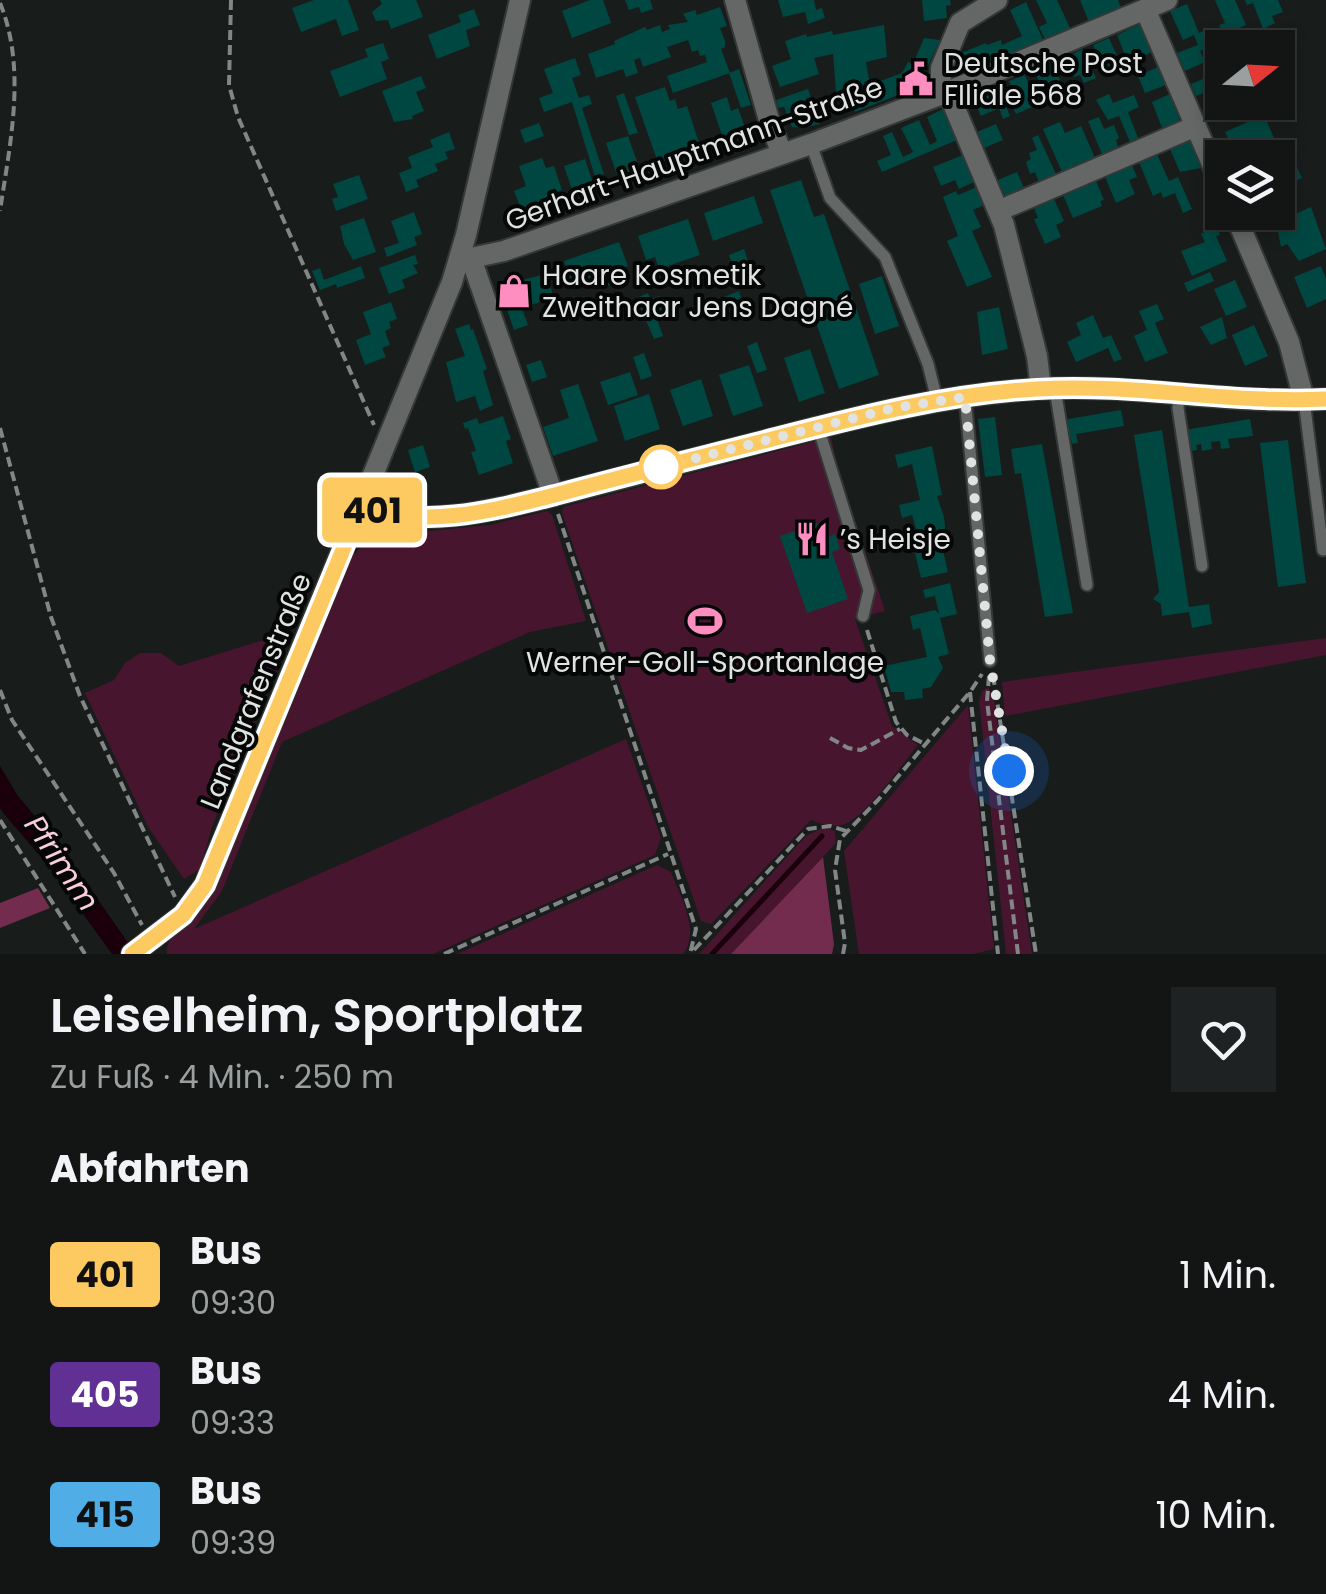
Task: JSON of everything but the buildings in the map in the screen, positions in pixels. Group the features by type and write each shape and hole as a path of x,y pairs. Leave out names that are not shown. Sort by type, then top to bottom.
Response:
{"street":[{"name":"Landgrafenstraße","path":"142,947 183,915 205,885 466,257 520,0"},
{"path":"735,0 782,154"},
{"path":"997,0 960,23 943,62 944,93 998,211 1048,389"},
{"name":"Gerhart-Hauptmann-Straße","path":"466,257 504,251 811,144 1167,0"},
{"path":"1145,9 1205,147"},
{"path":"998,211 1196,126"},
{"path":"1242,230 1290,342 1304,400"},
{"path":"466,257 553,495"},
{"path":"361,506 392,515 426,518 496,510 937,400 1048,389 1326,399"}],"lane":[{"path":"811,144 830,198 884,257 928,364 937,400"},
{"path":"1048,389 1087,585"},
{"path":"1179,392 1178,408 1202,566"},
{"path":"965,397 990,661"},
{"path":"1304,400 1322,550"},
{"path":"818,427 869,590 863,616"}],"path":[{"path":"231,0 229,85 238,118 368,416 378,430 390,437"},
{"path":"0,2 16,96 0,211"},
{"path":"0,428 52,618 80,696 183,915"},
{"path":"553,495 696,929 691,953"},
{"path":"863,616 900,730 926,744"},
{"path":"844,954 835,870 836,852 846,831 926,744 970,692 990,661"},
{"path":"990,661 987,701 1018,954"},
{"path":"990,661 1036,954"},
{"path":"0,690 12,720 114,873 142,947"},
{"path":"970,692 998,954"},
{"path":"830,738 861,750 900,730"},
{"path":"0,820 85,954"},
{"path":"691,953 808,830 830,826 846,831"},
{"path":"444,954 670,853"}],"shaded area":[{"name":"Werner-Goll-Sportanlage","path":"831,437 885,611 855,619 892,726 918,745 861,813 842,825 811,820 711,924 701,921 563,507"},
{"path":"547,511 552,515 586,621 530,632 282,742 222,891 194,929 626,739 661,838 655,855 433,954 167,954 173,934 224,866 352,552 377,536 490,525"},
{"path":"293,631 212,827 200,869 184,879 148,827 85,693 114,680 125,663 140,653 161,653 179,666"},
{"path":"1326,638 1326,655 1005,716 1002,682"},
{"path":"988,687 994,700 1032,954 1006,954 979,701"},
{"path":"968,705 994,949 973,954 859,954 844,851"},
{"path":"824,827 835,831 836,843 731,954 699,954 806,836"},
{"path":"823,857 832,954 731,954"},
{"path":"657,865 671,872 687,913 690,935 683,954 457,954"},
{"path":"38,888 50,908 0,928 0,903"}],"water":[{"name":"Pfrimm","path":"0,766 136,954 112,954 46,863 4,814 0,808"}],"waterway":[{"path":"712,954 822,836"}],"bus line":[{"name":"401","path":"132,954 183,915 205,885 361,506 392,515 426,518 496,510 894,408 1020,390 1101,388 1278,400 1326,399"}],"place":[{"name":"Deutsche Post FIliale 568","path":"916,79"},
{"name":"Haare Kosmetik Zweithaar Jens Dagné","path":"514,291"},
{"name":"’s Heisje","path":"812,539"},
{"name":"Werner-Goll-Sportanlage","path":"705,621"}],"route":[{"path":"661,467 894,408 965,397 990,661 1009,771"}]}
